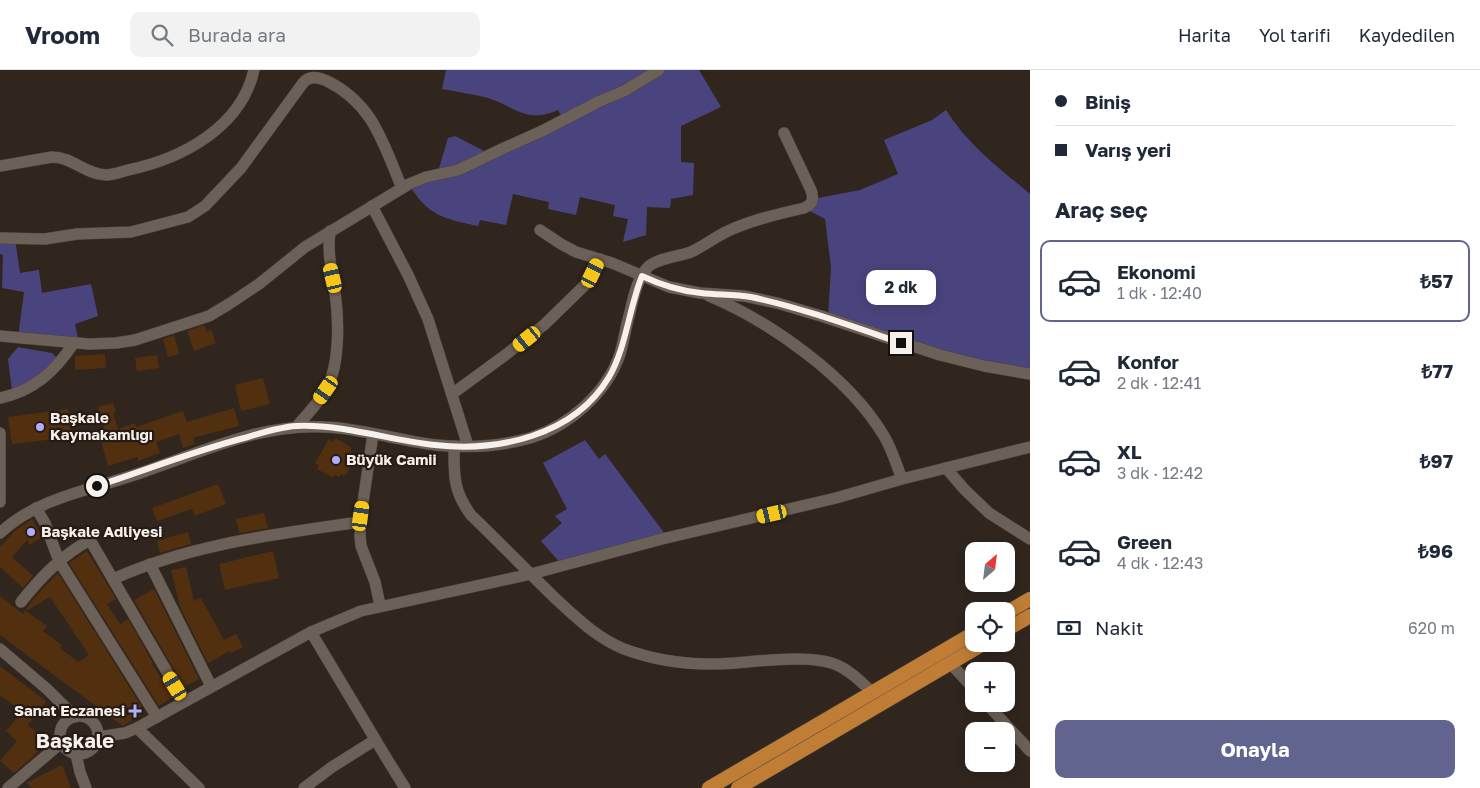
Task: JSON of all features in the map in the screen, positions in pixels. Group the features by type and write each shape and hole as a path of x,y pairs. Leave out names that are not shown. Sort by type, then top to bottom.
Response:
{"main road":[{"path":"1015,608 1030,600"},
{"path":"1015,625 1030,616"},
{"path":"709,788 965,637"},
{"path":"738,788 969,652"}],"street":[{"path":"0,166 59,157 92,172 106,175 156,162 191,148 220,126 232,114 244,97 254,70"},
{"path":"0,336 104,344 127,341 209,316 276,271 305,247 402,188 418,180 458,170 542,132 585,108 624,91 659,70"},
{"path":"0,238 38,239 77,234 131,232 188,217 205,206 241,168 305,75 327,81 341,89 361,105 377,129 402,188"},
{"path":"0,529 36,508 62,498 138,474 222,444 283,428 325,426 435,445 468,446 503,443 530,438 553,428 585,405 602,388 620,354 631,306 642,276 650,265 693,251 729,230 758,219 804,208 811,204 813,199 811,190 784,134"},
{"path":"372,206 428,319 468,446"},
{"path":"540,230 568,249 600,259 669,287 700,293 744,296 777,303 940,355 984,366 1030,374"},
{"path":"297,426 326,390 335,363 337,314 329,257 330,231"},
{"path":"452,394 544,325 590,279 600,259"},
{"path":"700,293 754,317 831,373 884,436 902,479"},
{"path":"0,398 31,388 45,378 74,343"},
{"path":"0,433 0,502"},
{"path":"373,434 360,522 361,546 375,582 380,605"},
{"path":"454,446 456,485 459,498 471,515 591,631 611,643 635,653 698,664 784,659 826,662 836,664 849,672 872,692"},
{"path":"98,736 117,735 137,728 311,632 346,616 380,605 531,574 662,539 827,501 902,479 1030,447"},
{"path":"946,468 989,513 1030,539"},
{"path":"36,508 59,561 157,717"},
{"path":"113,579 150,564 231,542 360,522"},
{"path":"21,602 34,585 59,561 90,540 184,701"},
{"path":"150,564 211,686"},
{"path":"311,632 405,788"},
{"path":"0,648 41,683 75,716"},
{"path":"950,663 965,679"},
{"path":"994,712 1030,751"},
{"path":"75,716 84,717 92,722 96,727 98,736 91,750 76,754 67,751 61,743 60,734 62,725 66,720 75,716"},
{"path":"137,728 199,788"},
{"path":"304,788 332,767 375,740"},
{"path":"8,788 61,743"},
{"path":"76,754 86,788"}],"shaded area":[{"path":"446,70 699,70 721,107 681,126 681,162 694,163 693,195 671,199 670,208 647,207 646,235 623,242 628,219 613,216 615,205 580,197 576,215 548,209 549,202 513,194 506,225 480,220 478,226 446,218 430,210 409,184 437,175 448,138 455,136 490,154 564,120 558,110 547,114 530,115 488,98 442,89"},
{"path":"946,110 964,135 974,145 1030,194 1030,374 828,318 831,267 825,219 804,208 813,199 860,190 898,174 884,140 932,120"},
{"path":"0,238 15,239 20,273 39,270 42,293 91,284 98,316 75,324 79,343 18,337 24,292 2,288 3,255 0,254"},
{"path":"18,347 52,353 57,358 37,379 12,390 8,359"},
{"path":"585,440 599,459 605,454 668,538 563,566 541,541 562,523 555,516 567,509 543,463"}],"building":[{"path":"204,325 207,332 211,330 216,343 194,351 187,331"},
{"path":"174,335 179,354 168,357 163,339"},
{"path":"105,354 106,368 75,370 75,356"},
{"path":"157,355 159,368 137,371 135,358"},
{"path":"263,378 270,404 241,411 235,385"},
{"path":"113,403 116,412 113,413 118,429 135,423 136,427 183,411 187,422 234,408 239,426 193,438 195,444 183,448 179,434 156,442 160,453 138,461 137,457 108,466 98,430 104,428 98,407"},
{"name":"Başkale Kaymakamlığı","path":"68,409 72,437 12,444 8,417"},
{"name":"Büyük Camii","path":"336,438 352,448 350,451 357,456 345,476 341,474 339,477 334,475 333,478 317,469 319,466 315,463 329,439 333,442"},
{"path":"218,484 226,504 195,516 192,509 157,521 152,508"},
{"path":"264,513 268,528 239,533 236,519"},
{"path":"32,519 42,537 30,545 27,540 12,557 33,576 23,588 0,567 0,547 15,531"},
{"path":"188,532 191,544 160,553 157,541"},
{"path":"87,551 116,599 107,604 120,624 128,619 152,664 173,697 159,706 69,563"},
{"path":"273,551 279,578 225,590 219,564"},
{"path":"186,567 194,601 201,598 224,640 236,634 243,647 231,653 230,651 208,663 180,607 171,570"},
{"path":"58,573 145,712 123,726 0,635 0,596 23,614 34,598","holes":["50,597 89,655 78,662 60,648 62,645 43,631 47,626 26,611"]},
{"path":"154,589 199,679 184,687 134,600"},
{"path":"0,666 46,701 28,725 47,741 32,758 14,773 0,761 17,741 6,731 22,712 0,695"},
{"path":"62,765 71,788 32,788 26,783"}],"place":[{"name":"Başkale Kaymakamlığı","path":"40,427"},
{"name":"Büyük Camii","path":"336,460"},
{"name":"Başkale Adliyesi","path":"31,532"},
{"name":"Sanat Eczanesi","path":"135,711"}],"district":[{"name":"Başkale","path":"75,741"}],"route":[{"path":"97,486 138,474 198,451 283,428 325,426 435,445 451,446 503,443 530,438 564,421 585,405 602,388 620,354 631,306 642,276 681,290 744,296 777,303 901,343"}]}
